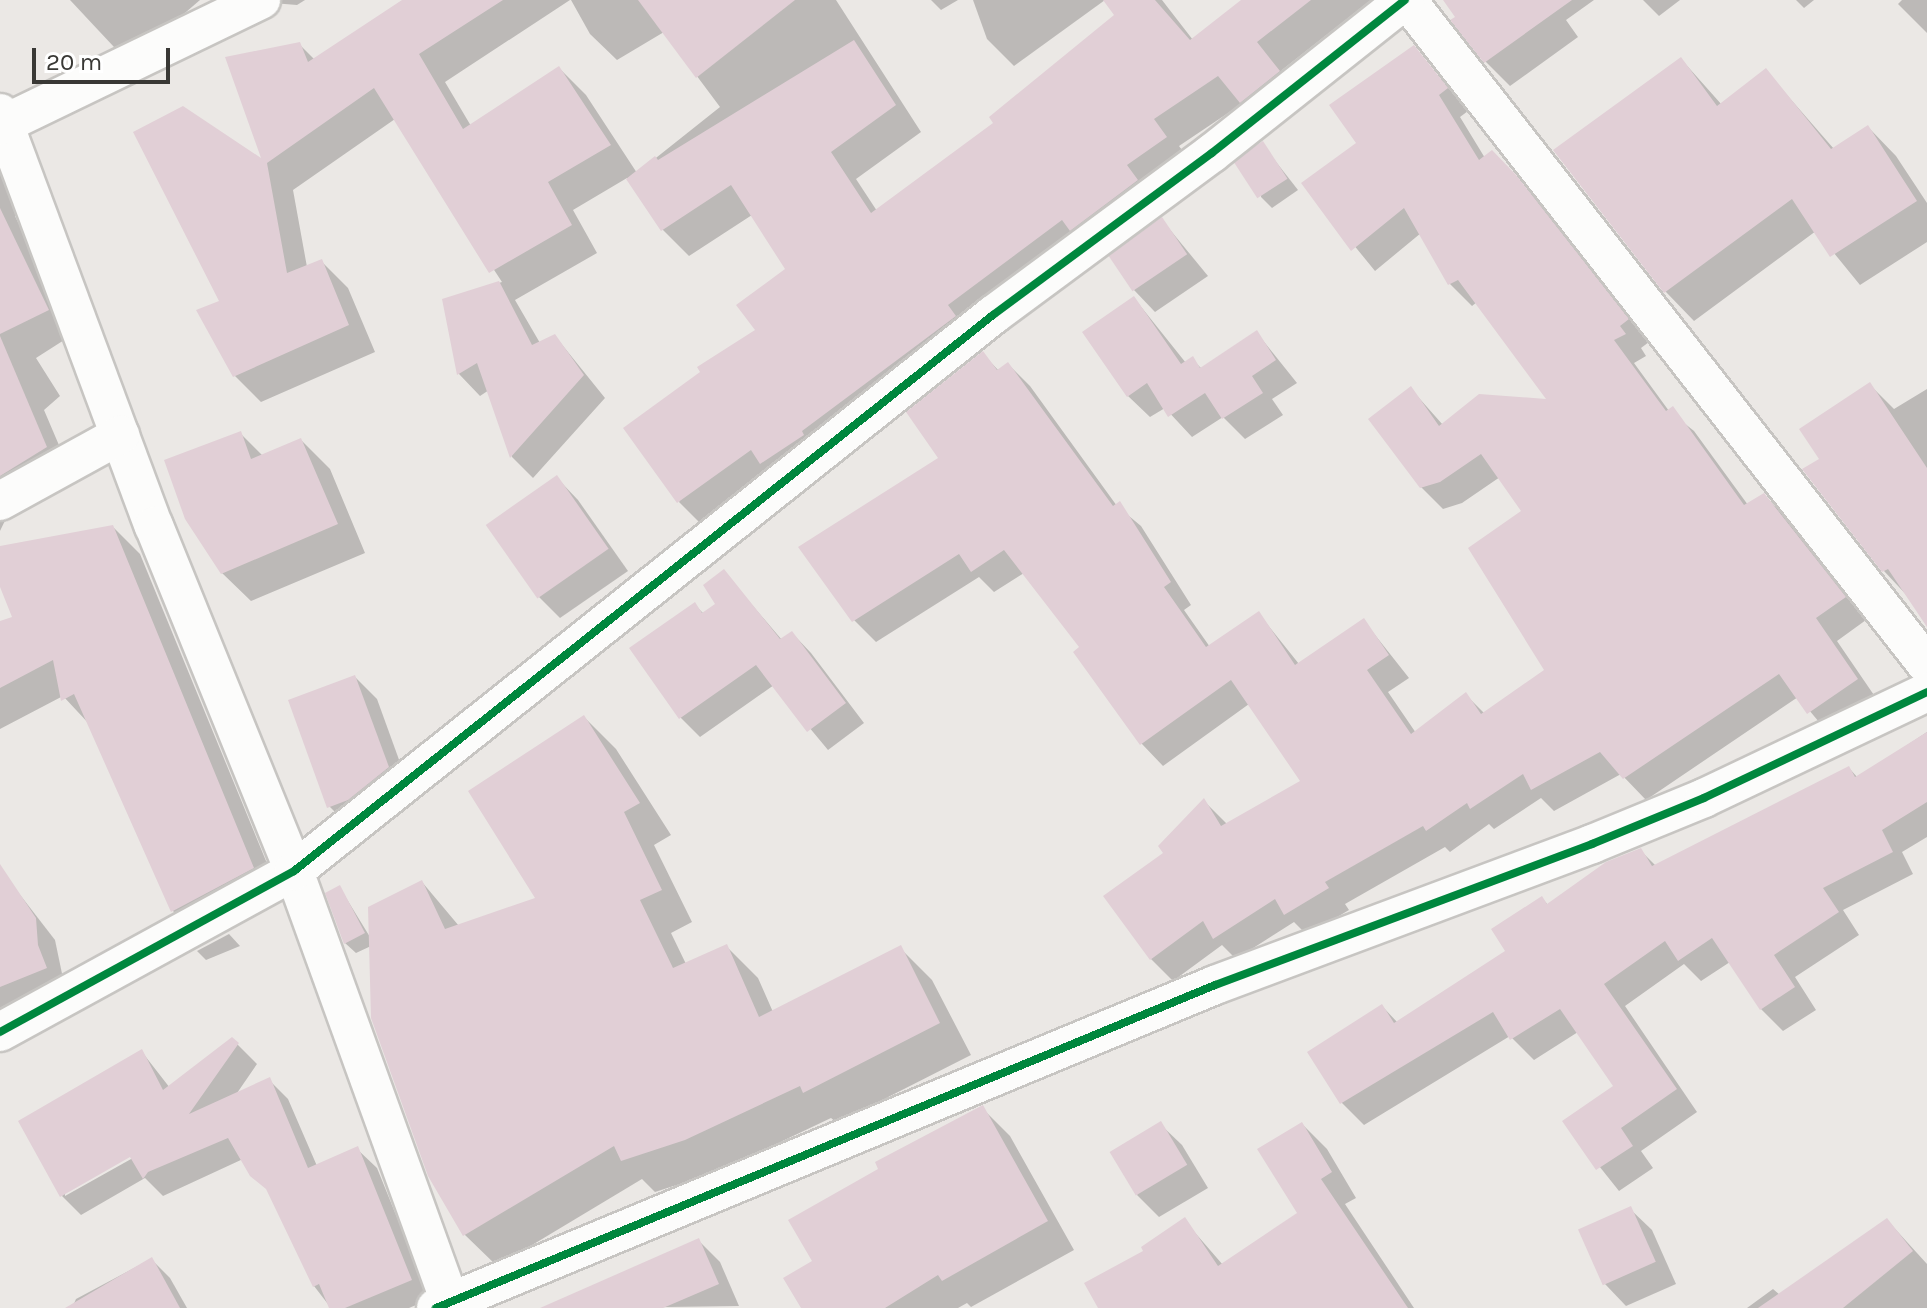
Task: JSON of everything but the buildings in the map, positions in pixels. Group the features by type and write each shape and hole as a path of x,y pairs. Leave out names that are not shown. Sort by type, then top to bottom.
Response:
{"street":[{"path":"261,0 1,121 120,435 294,871 446,1306 1187,996 1592,844 1927,692"},
{"path":"0,1032 294,871 993,315 1212,153 1406,0 1927,665"},
{"path":"0,501 120,435"}],"cycle path":[{"path":"0,1032 294,871 993,315 1212,153 1405,0"},
{"path":"436,1308 1215,985 1592,844 1704,798 1927,692"}]}
